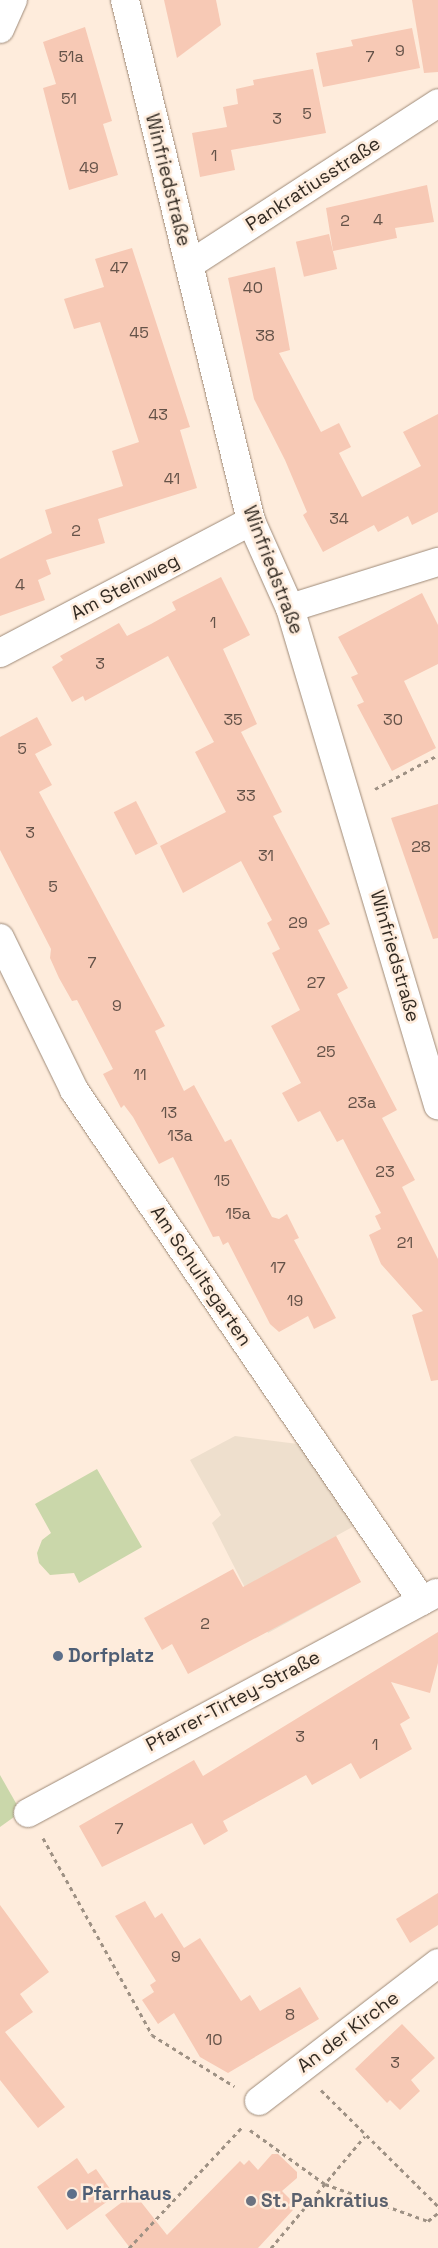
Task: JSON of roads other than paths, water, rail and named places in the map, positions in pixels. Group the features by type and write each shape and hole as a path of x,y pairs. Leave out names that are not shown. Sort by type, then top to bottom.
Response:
{"street":[{"path":"0,29 14,0"},
{"name":"Winfriedstraße","path":"125,0 251,521 290,608 350,802 438,1105"},
{"name":"Pankratiusstraße","path":"189,265 438,103"},
{"name":"Am Steinweg","path":"0,653 251,521"},
{"path":"290,608 438,562"},
{"name":"Am Schultsgarten","path":"0,938 74,1090 430,1597"},
{"name":"Pfarrer-Tirtey-Straße","path":"28,1813 430,1597"},
{"name":"An der Kirche","path":"259,2101 438,1963"}],"place":[{"name":"Dorfplatz","path":"58,1656"},
{"name":"Pfarrhaus","path":"72,2194"},
{"name":"St. Pankratius","path":"251,2201"}]}
